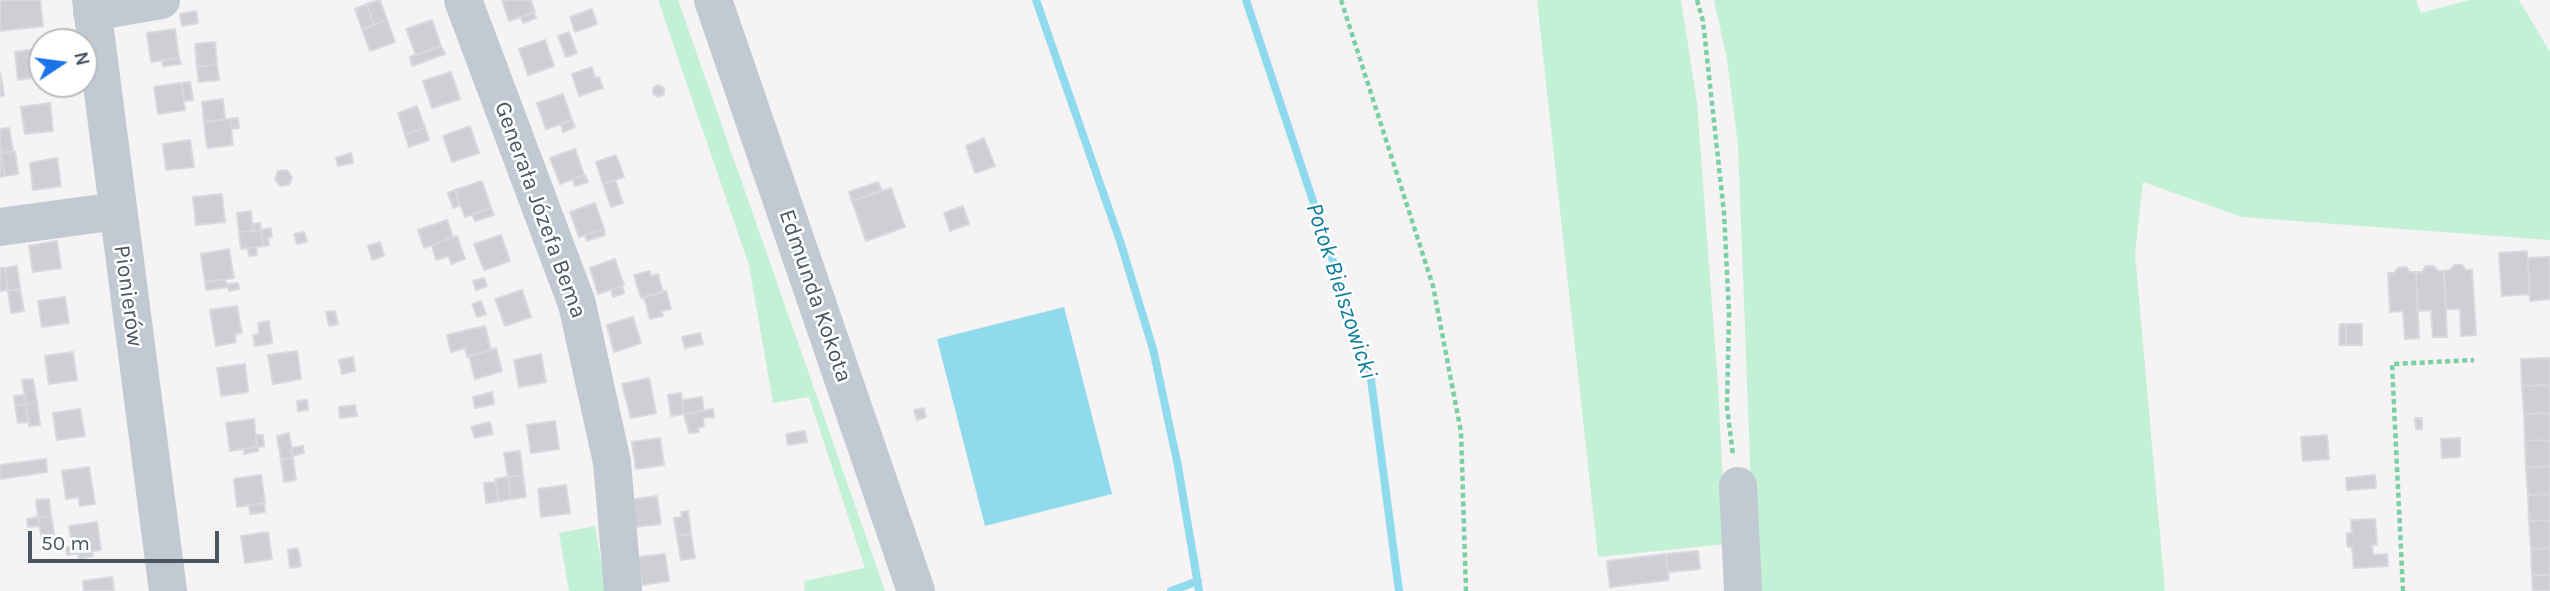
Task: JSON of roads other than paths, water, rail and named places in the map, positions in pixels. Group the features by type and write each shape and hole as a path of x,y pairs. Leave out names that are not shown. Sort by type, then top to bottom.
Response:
{"street":[{"path":"91,6 161,0"},
{"name":"Generała Józefa Bema","path":"463,0 578,304 612,463 624,591"},
{"name":"Edmunda Kokota","path":"713,0 916,591"},
{"name":"Pionierów","path":"91,6 168,591"},
{"path":"0,227 117,211"},
{"path":"1738,486 1743,591"}],"water":[{"path":"1064,307 1112,494 985,526 937,339"}],"waterway":[{"path":"1036,0 1121,244 1153,349 1178,466 1199,591"},
{"name":"Potok Bielszowicki","path":"1246,0 1370,372 1399,591"},
{"path":"1171,591 1198,581"}]}
